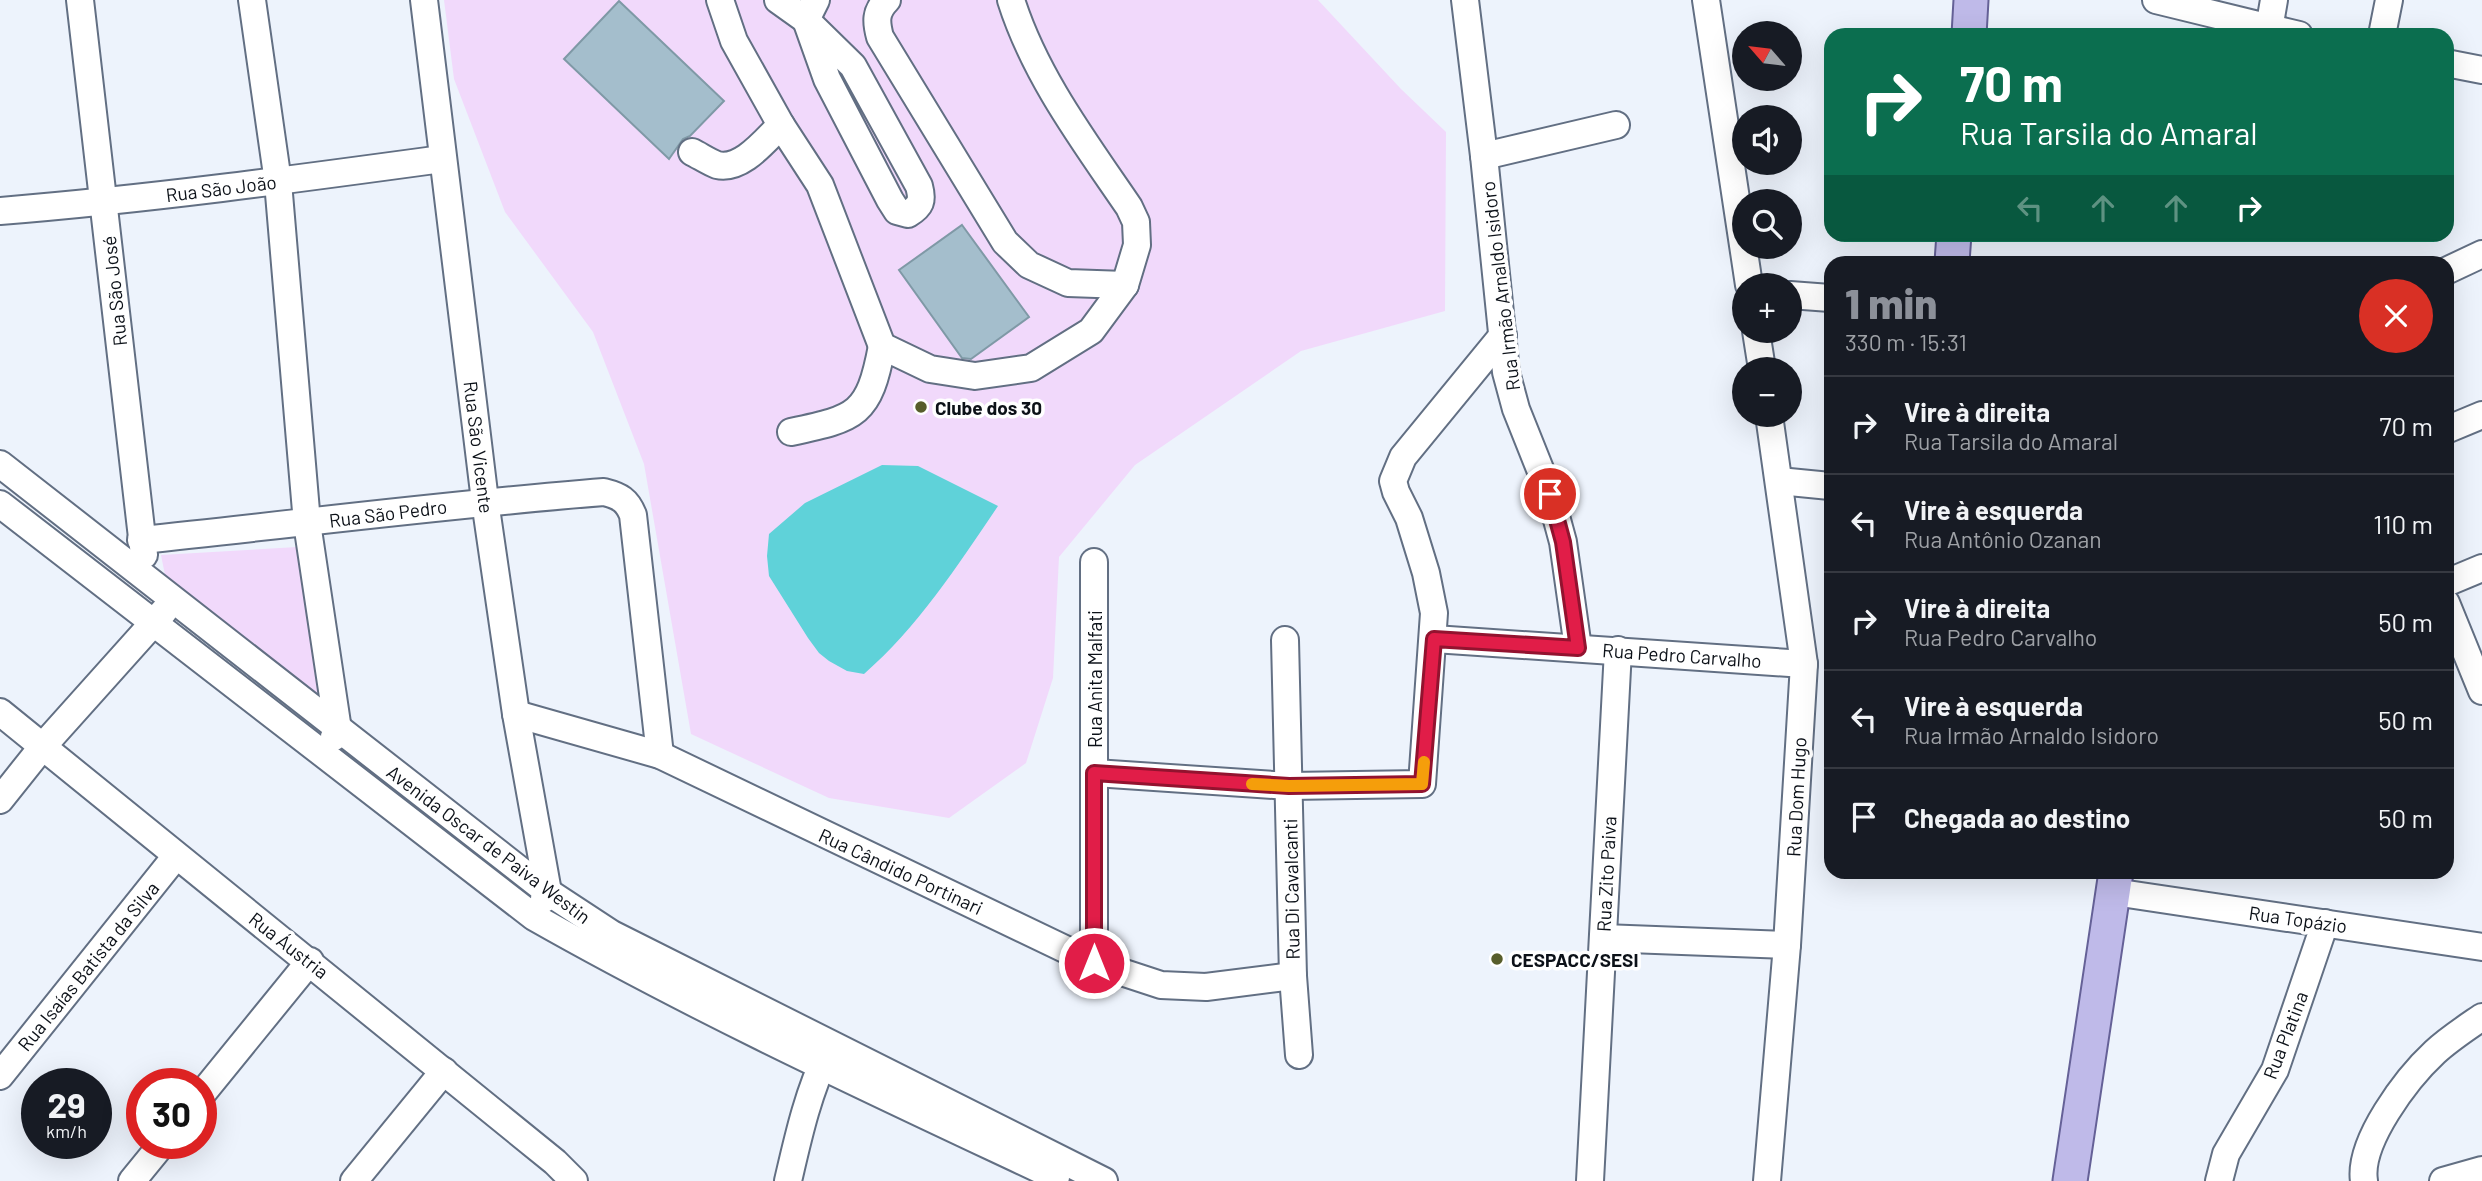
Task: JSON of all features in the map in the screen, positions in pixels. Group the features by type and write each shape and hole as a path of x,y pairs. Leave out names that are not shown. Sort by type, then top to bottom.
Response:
{"main road":[{"path":"1969,28 1971,0"},
{"path":"2070,1181 2115,882"}],"street":[{"name":"Rua São José","path":"80,0 141,540 150,582"},
{"path":"252,0 278,182 307,523 338,730 324,754"},
{"name":"Rua São Vicente","path":"424,0 485,501 516,714 548,892"},
{"path":"720,0 734,41 781,125 820,185 882,346 875,379 865,402 838,422 790,432"},
{"path":"778,0 811,10 853,66 919,186 922,198 919,207 908,214 897,211 827,79 811,10"},
{"path":"887,0 877,13 876,23 880,37 1004,242 1029,265 1068,284 1125,285"},
{"path":"882,346 930,369 941,371 975,376 1031,368 1091,331 1125,285 1137,245 1136,222 1129,207 1067,116 1020,29 1011,0"},
{"name":"Rua Irmão Arnaldo Isidoro","path":"1465,0 1506,372 1516,409 1550,494 1563,542 1578,648"},
{"path":"1706,0 1747,273"},
{"path":"2269,28 2274,0"},
{"path":"2383,28 2389,0"},
{"path":"2167,2 2265,28"},
{"path":"2454,65 2482,70"},
{"path":"692,152 718,165 730,165 747,157 781,125"},
{"path":"1484,156 1616,125"},
{"name":"Rua São João","path":"0,211 278,182 442,159"},
{"path":"2454,267 2482,254"},
{"path":"1802,296 1824,298"},
{"path":"1094,773 1289,786 1422,784 1434,614 1426,573 1394,481 1403,457 1503,335"},
{"path":"2454,427 2482,415"},
{"name":"Rua Dom Hugo","path":"1767,1181 1787,945 1804,664 1771,427"},
{"name":"Avenida Oscar de Paiva Westin","path":"0,464 548,892 612,934 827,1055 1066,1181"},
{"path":"1779,481 1824,485"},
{"name":"Rua São Pedro","path":"141,540 485,501 604,492 618,495 628,503 633,515 660,755"},
{"name":"Avenida Oscar de Paiva Westin","path":"0,505 534,917 621,966 827,1055 1104,1181"},
{"name":"Rua Anita Malfati","path":"1094,562 1094,963"},
{"path":"2454,580 2482,568"},
{"path":"132,607 150,582"},
{"path":"0,800 43,746 173,600"},
{"path":"2454,623 2482,691"},
{"name":"Rua Pedro Carvalho","path":"1434,639 1804,664"},
{"name":"Rua Di Cavalcanti","path":"1284,640 1293,976 1298,1055"},
{"name":"Rua Zito Paiva","path":"1590,1181 1618,650"},
{"name":"Rua Áustria","path":"0,712 310,961 555,1162 574,1181"},
{"name":"Rua Cândido Portinari","path":"516,714 660,755 1094,963 1161,985 1206,987 1293,976"},
{"name":"Rua Isaías Batista da Silva","path":"0,1076 176,856"},
{"name":"Rua Topázio","path":"2115,882 2325,923 2482,947"},
{"path":"534,917 548,892"},
{"name":"Rua Platina","path":"2219,1181 2226,1154 2275,1070 2325,923"},
{"path":"1603,938 1787,945"},
{"path":"217,1075 310,961"},
{"path":"2364,1181 2363,1172 2373,1135 2398,1093 2434,1052 2482,1017"},
{"path":"788,1181 798,1134 827,1055"},
{"path":"354,1181 444,1071"},
{"path":"132,1181 150,1159"},
{"path":"2443,1181 2482,1170"}],"shaded area":[{"name":"Clube dos 30","path":"444,0 1318,0 1401,89 1446,132 1445,311 1301,351 1135,465 1059,557 1053,678 1026,763 949,818 829,798 691,734 644,464 593,332 505,212 454,79"},
{"path":"297,547 318,696 166,580 161,555"}],"water":[{"path":"882,465 918,466 998,506 920,616 864,674 847,671 819,653 769,576 767,556 769,534 805,503"}],"building":[{"path":"619,1 724,101 690,136 683,139 669,159 564,59"},
{"path":"962,225 1029,317 971,359 962,358 899,270"}],"slow traffic":[{"path":"1252,784 1422,784 1424,762"}],"place":[{"name":"Clube dos 30","path":"921,407"},
{"name":"CESPACC/SESI","path":"1497,959"}],"route":[{"path":"1094,963 1094,773 1289,786 1422,784 1434,639 1578,648 1563,542 1550,494"}]}
